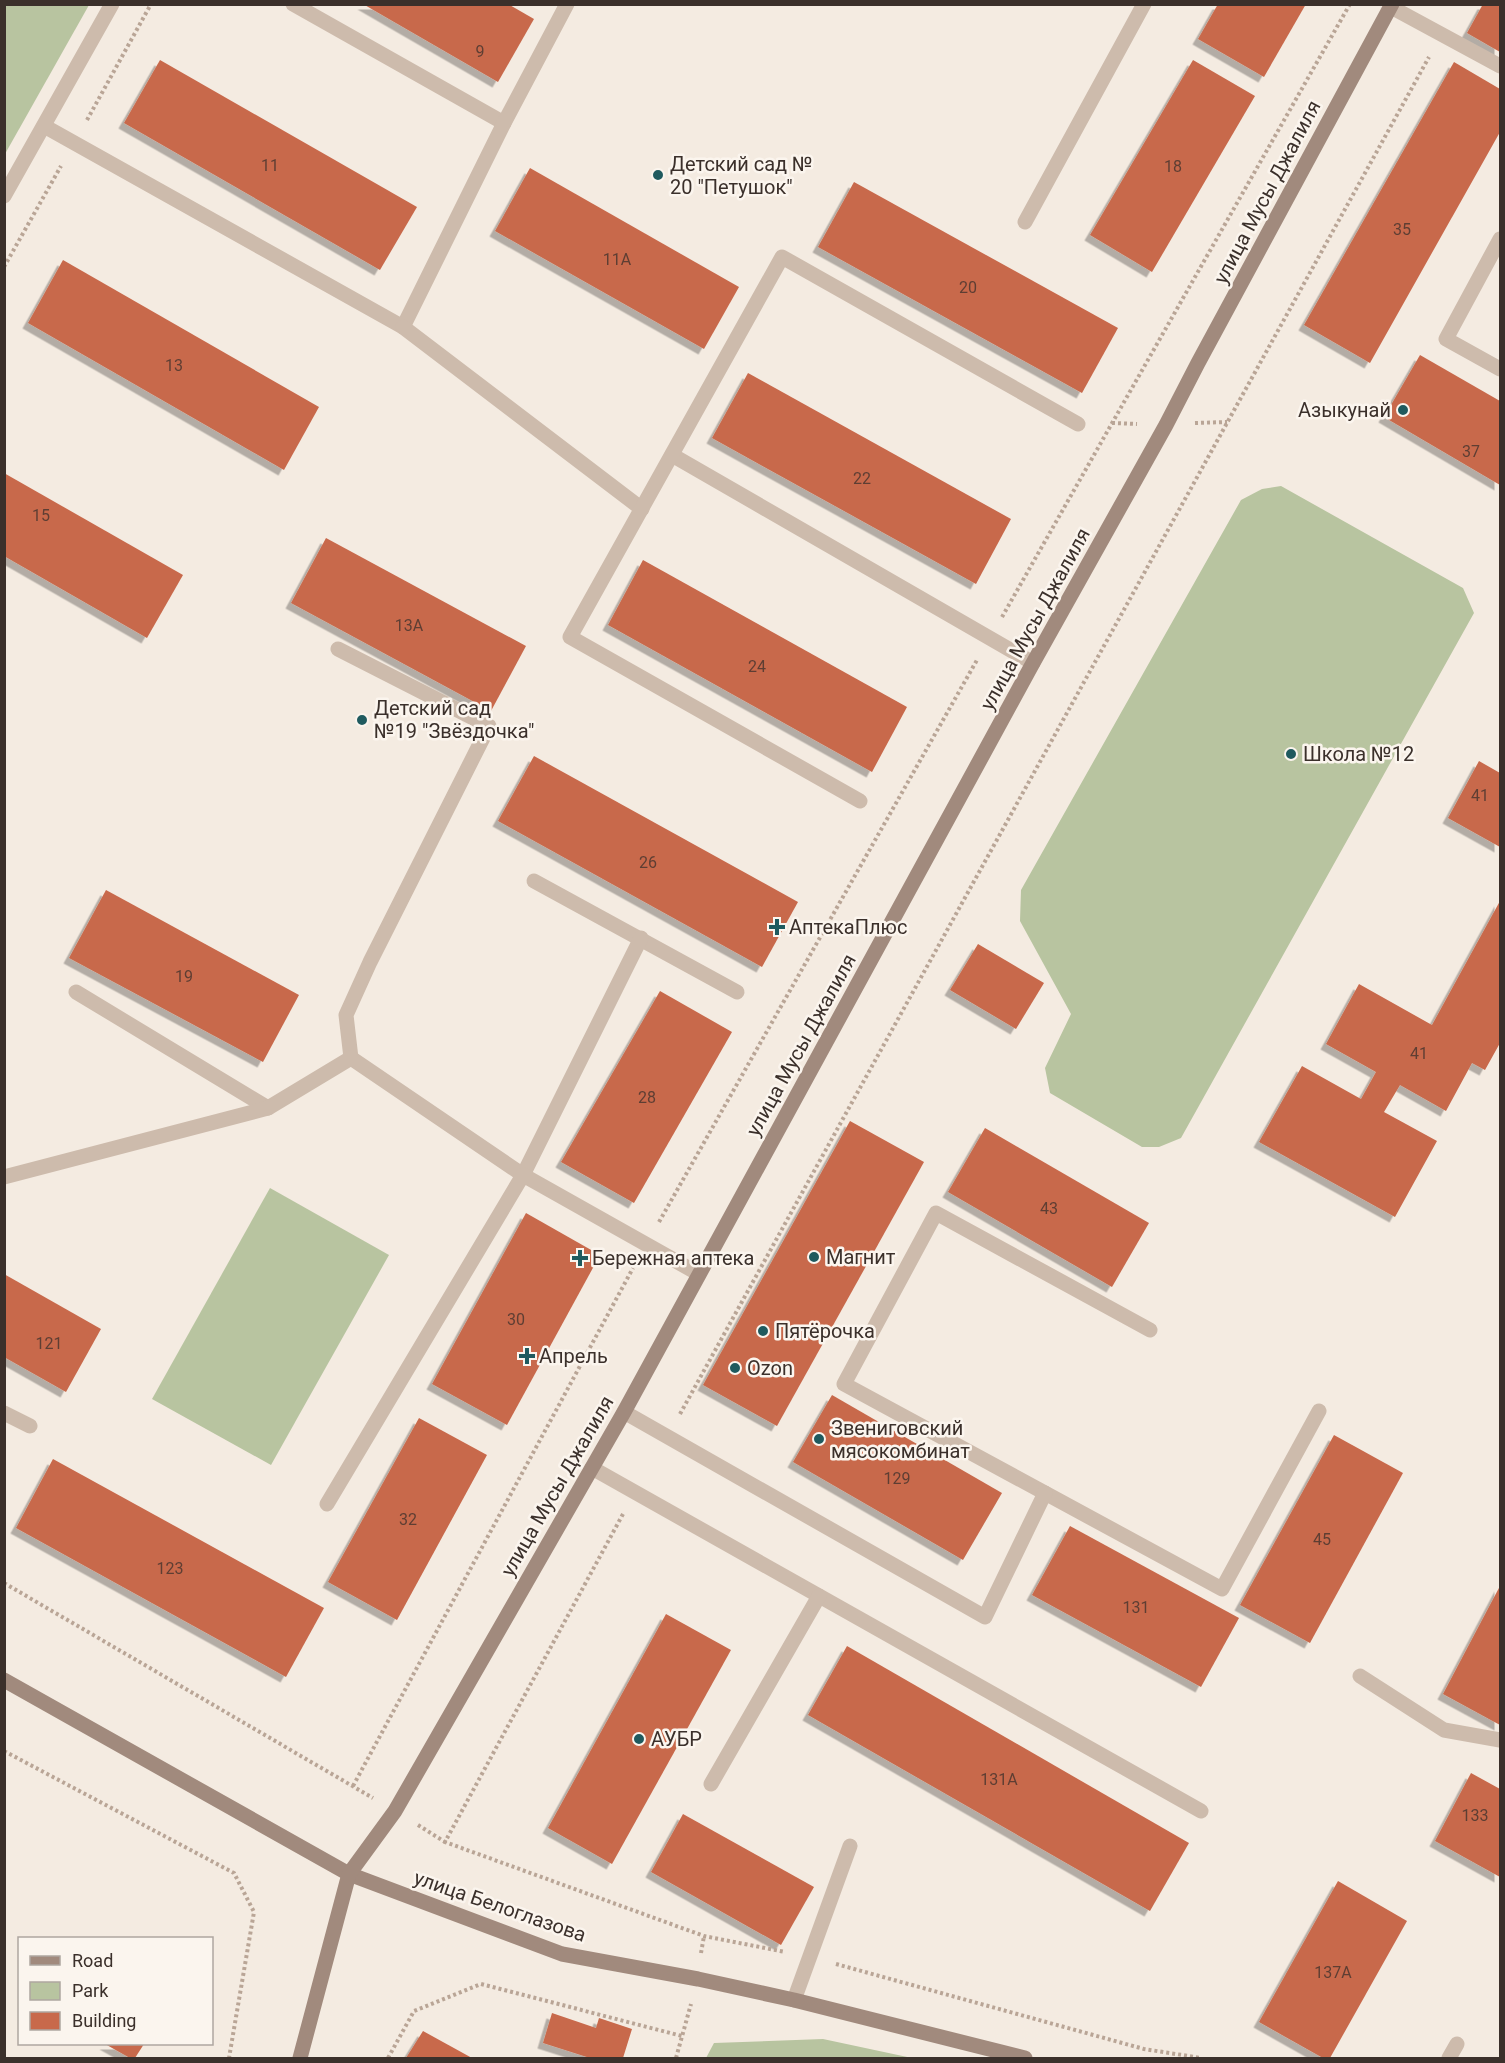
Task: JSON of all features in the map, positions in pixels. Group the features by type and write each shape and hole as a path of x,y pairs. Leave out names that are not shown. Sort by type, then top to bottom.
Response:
{"street":[{"path":"4,196 112,4"},
{"path":"293,4 504,123"},
{"path":"403,327 504,123 567,4"},
{"path":"1025,222 1144,4"},
{"path":"1392,6 1500,66"},
{"name":"улица Мусы Джалиля","path":"349,1874 395,1811 624,1412 1033,663 1166,425 1392,6"},
{"path":"44,126 403,327 642,508"},
{"path":"1500,239 1446,339 1500,369"},
{"path":"860,801 570,637 782,257 1078,424"},
{"path":"672,455 1033,663"},
{"path":"338,649 489,726 370,962 346,1015 351,1058 523,1175 699,1274"},
{"path":"534,880 737,992"},
{"path":"327,1504 523,1175 641,938"},
{"path":"76,992 268,1108"},
{"path":"4,1177 268,1108 351,1058"},
{"path":"1150,1330 936,1213 843,1384 1222,1589 1319,1411"},
{"path":"624,1412 985,1617 1045,1493"},
{"path":"4,1413 30,1426"},
{"path":"592,1468 1201,1811"},
{"path":"711,1784 819,1596"},
{"path":"1360,1677 1444,1730 1500,1740"},
{"name":"улица Белоглазова","path":"4,1680 349,1874 562,1954 698,1979 794,2000 1025,2058"},
{"path":"794,2000 850,1846"},
{"path":"300,2058 349,1874"},
{"path":"1449,2058 1457,2044"}],"path":[{"path":"353,1786 646,1245 1350,4"},
{"path":"4,1583 445,1842"},
{"path":"4,1751 234,1873 254,1912 229,2058"},
{"path":"388,2058 414,2011 481,1984 682,2036"}],"green space":[{"path":"4,5 89,5 5,154"},
{"path":"1281,486 1463,588 1474,613 1181,1138 1159,1147 1142,1147 1050,1093 1045,1068 1071,1014 1020,921 1021,890 1241,500 1262,489"},
{"path":"270,1188 389,1255 271,1465 152,1399"},
{"path":"823,2039 912,2058 706,2058 714,2043"}],"building":[{"path":"363,4 508,4 534,19 498,82"},
{"path":"1218,4 1306,4 1264,77 1198,39"},
{"path":"1483,4 1500,4 1500,52 1467,33"},
{"path":"160,60 417,207 380,270 124,123"},
{"path":"1193,60 1255,96 1152,272 1090,235"},
{"path":"1454,62 1500,89 1500,132 1370,363 1304,325"},
{"path":"530,168 739,287 704,349 495,231"},
{"path":"854,182 1118,328 1082,393 818,247"},
{"path":"63,260 319,407 284,470 28,323"},
{"path":"1420,355 1500,401 1500,485 1384,417"},
{"path":"748,373 1011,519 976,584 712,438"},
{"path":"4,473 183,575 147,638 4,556"},
{"path":"326,538 526,646 491,711 291,603"},
{"path":"643,560 907,707 872,772 608,625"},
{"path":"534,756 798,902 762,967 498,821"},
{"path":"1479,761 1500,773 1500,847 1448,818"},
{"path":"106,890 299,995 263,1062 69,958"},
{"path":"1500,901 1500,1043 1485,1070 1472,1063 1446,1111 1400,1085 1384,1112 1437,1141 1395,1217 1259,1142 1302,1066 1361,1099 1376,1072 1326,1044 1359,984 1432,1025"},
{"path":"978,944 1044,983 1016,1029 950,990"},
{"path":"660,991 732,1032 634,1203 561,1162"},
{"path":"850,1121 924,1162 777,1426 703,1385"},
{"path":"985,1128 1149,1223 1112,1287 948,1192"},
{"path":"526,1213 600,1255 507,1425 432,1384"},
{"path":"4,1274 101,1329 66,1392 4,1357"},
{"path":"832,1395 1002,1493 963,1560 793,1462"},
{"path":"419,1418 487,1455 397,1620 328,1582"},
{"path":"1334,1435 1403,1473 1310,1643 1240,1605"},
{"path":"53,1459 324,1608 286,1677 16,1528"},
{"path":"1070,1526 1239,1618 1201,1687 1032,1595"},
{"path":"1500,1586 1500,1725 1443,1694"},
{"name":"АУБР","path":"666,1614 731,1650 612,1864 548,1828"},
{"path":"847,1646 1189,1843 1150,1911 808,1715"},
{"path":"1471,1773 1500,1789 1500,1877 1435,1841"},
{"path":"683,1814 814,1887 781,1945 651,1872"},
{"path":"1338,1881 1407,1921 1330,2058 1323,2058 1259,2022"},
{"path":"552,2013 596,2028 599,2018 632,2029 623,2058 590,2058 543,2043"},
{"path":"423,2031 472,2058 406,2058"},
{"path":"107,2045 143,2045 135,2058 130,2058"}],"place":[{"name":"Детский сад № 20 \"Петушок\"","path":"658,175"},
{"name":"Азыкунай","path":"1403,410"},
{"name":"Детский сад №19 \"Звёздочка\"","path":"362,720"},
{"name":"Школа №12","path":"1291,754"},
{"name":"АптекаПлюс","path":"777,927"},
{"name":"Магнит","path":"814,1257"},
{"name":"Бережная аптека","path":"580,1258"},
{"name":"Пятёрочка","path":"763,1331"},
{"name":"Апрель","path":"527,1356"},
{"name":"Ozon","path":"735,1368"},
{"name":"Звениговский мясокомбинат","path":"819,1439"},
{"name":"АУБР","path":"639,1739"}]}
